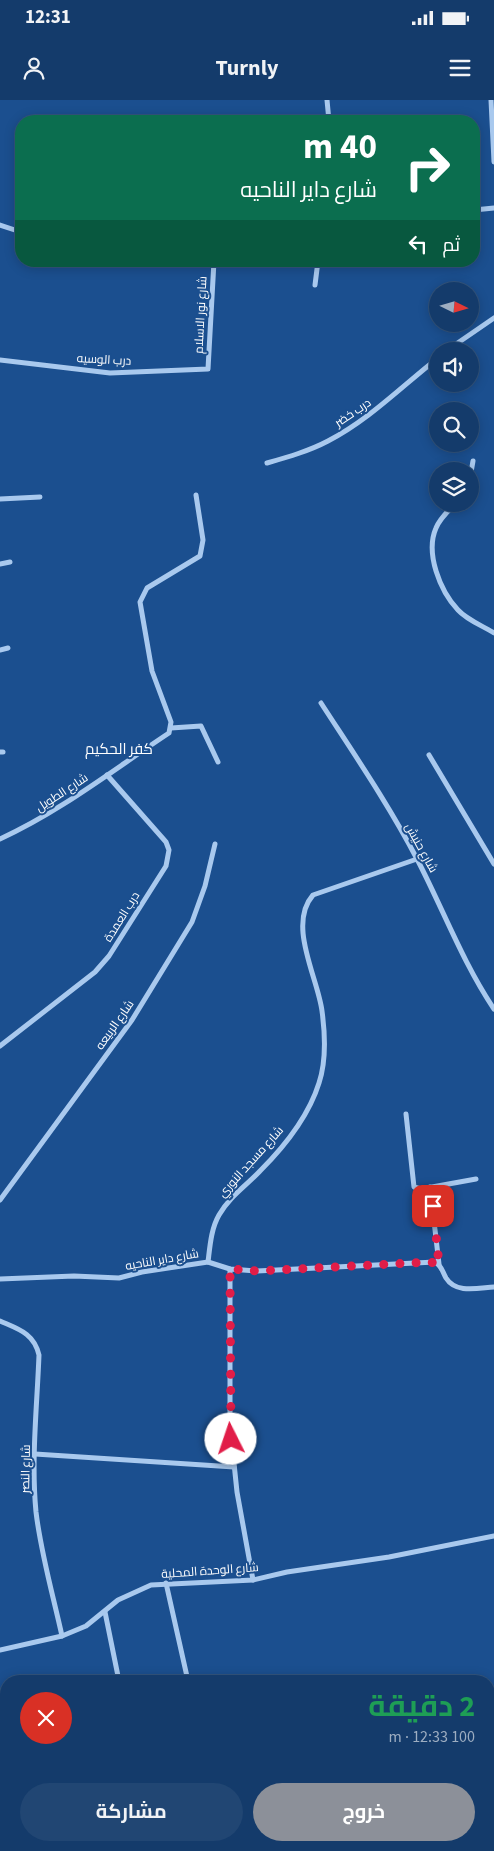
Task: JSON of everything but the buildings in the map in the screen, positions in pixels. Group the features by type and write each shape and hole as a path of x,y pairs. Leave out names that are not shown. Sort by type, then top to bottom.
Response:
{"street":[{"path":"328,100 329,115"},
{"path":"491,100 494,162"},
{"path":"480,209 494,208"},
{"path":"0,225 15,230"},
{"name":"شارع نور الاسلام","path":"208,369 214,267"},
{"path":"315,285 317,267"},
{"path":"459,342 494,318"},
{"name":"درب الوسيه","path":"0,360 110,373 208,369"},
{"name":"درب خضر","path":"267,463 320,445 356,425 429,365"},
{"path":"196,496 203,540 200,556 147,588 140,602 152,670 171,728 201,726 218,762"},
{"path":"0,499 40,497"},
{"path":"448,512 435,529 433,539 435,565 444,590 458,611 494,632"},
{"path":"0,564 10,562"},
{"path":"0,650 8,648"},
{"name":"شارع حنيش","path":"321,703 371,780 417,859 479,986 494,1009"},
{"name":"شارع الطويل","path":"0,839 53,812 156,740 169,733 171,728"},
{"path":"429,755 494,864"},
{"name":"درب العمدة","path":"0,1046 95,972 109,956 166,866 169,850 166,842 107,775"},
{"name":"شارع الربيعه","path":"0,1200 132,1020 187,930 205,886 215,844"},
{"name":"شارع مسجد النوري","path":"208,1262 210,1241 219,1216 233,1195 260,1171 284,1144 304,1115 320,1082 324,1047 322,1012 304,940 307,902 313,895 417,859"},
{"path":"406,1114 413,1184 417,1189 476,1180"},
{"path":"430,1187 439,1264 448,1281 456,1288 494,1287"},
{"name":"شارع داير الناحيه","path":"0,1280 74,1276 119,1278 142,1272 208,1262 230,1269 258,1271 430,1262 439,1264"},
{"path":"230,1269 230,1425 234,1467 253,1580"},
{"name":"شارع النصر","path":"0,1320 29,1334 37,1347 39,1355 34,1486 39,1537 62,1636"},
{"path":"35,1454 234,1467"},
{"name":"شارع الوحدة المحلية","path":"0,1650 62,1636 86,1626 118,1600 137,1590 166,1583 253,1580 287,1572 389,1557 494,1536"},
{"path":"166,1583 187,1675"},
{"path":"105,1612 119,1675"}],"district":[{"name":"كفر الحكيم","path":"119,749"}],"route":[{"path":"231,1439 230,1269 258,1271 430,1262 439,1264 433,1206"}]}
